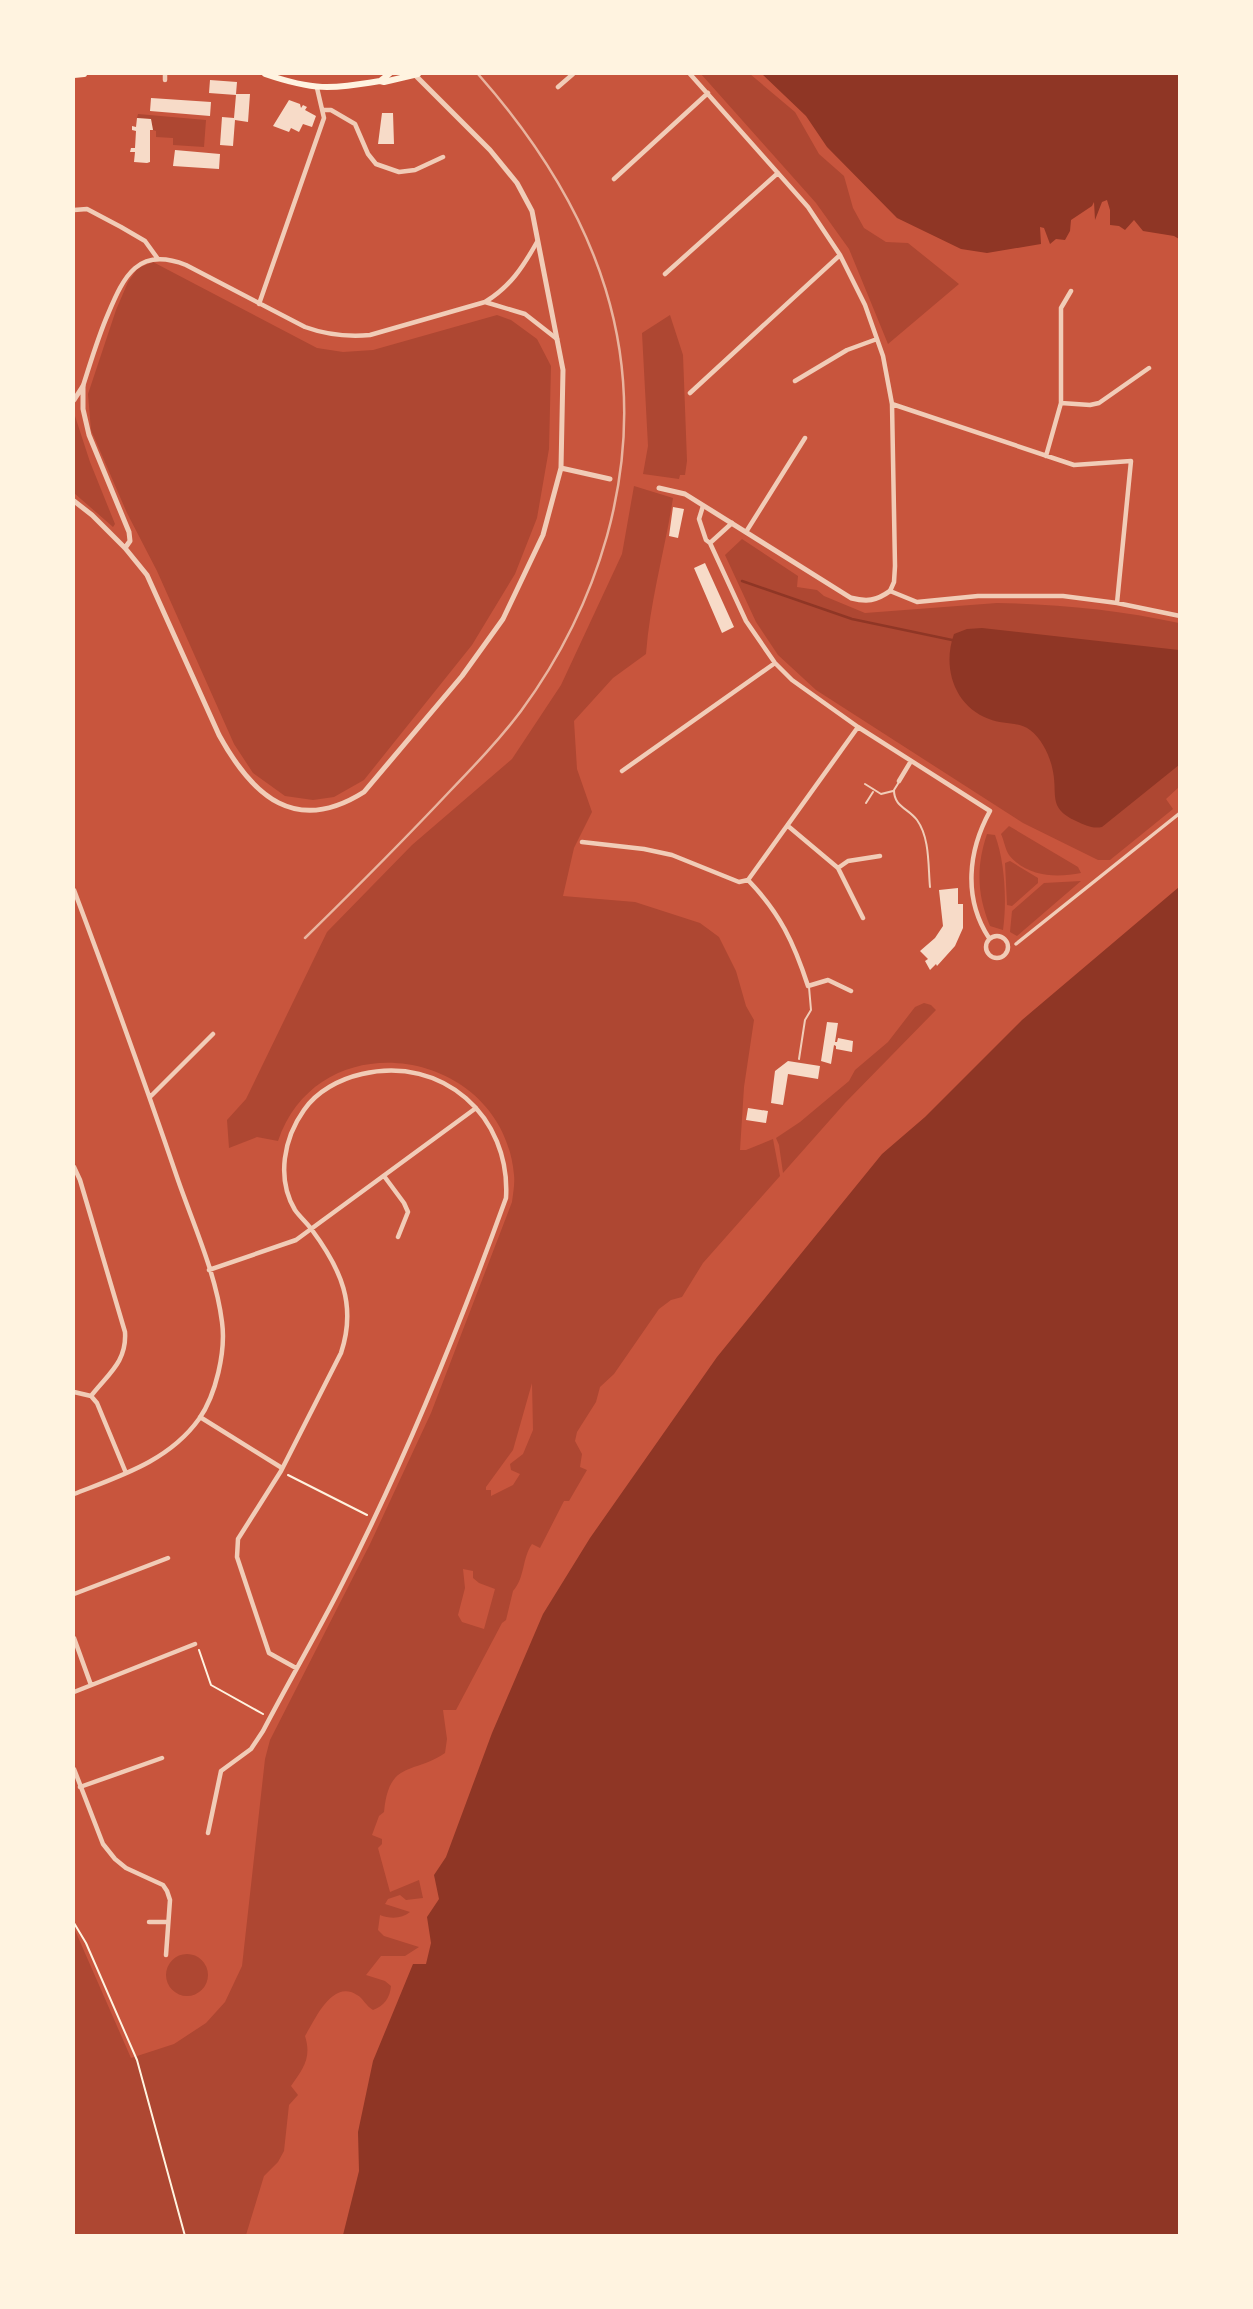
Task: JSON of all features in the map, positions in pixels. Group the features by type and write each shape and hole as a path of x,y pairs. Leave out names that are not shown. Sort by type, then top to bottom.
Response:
{"main road":[{"path":"74,75 84,74"},
{"path":"265,74 317,88 384,82 415,74"},
{"path":"380,81 389,74"}],"street":[{"path":"74,501 125,548 147,575 233,761 269,797 287,806 305,811 321,811 345,804 364,792 462,676 503,619 543,536 561,468 563,370 532,211 517,183 490,150 415,74"},
{"path":"558,87 573,74"},
{"path":"659,488 685,494 851,598 866,602 879,599 890,591 894,582 892,404 888,374 865,305 840,255 808,207 690,74"},
{"path":"259,304 319,134 324,110 317,88"},
{"path":"614,179 708,93"},
{"path":"324,110 331,110 355,124 371,160 376,164 399,172 415,170 443,157"},
{"path":"665,274 778,173"},
{"path":"74,210 87,209 145,241 158,259"},
{"path":"74,400 83,386 99,334 122,281 140,265 158,259 172,260 305,327 353,337 388,331 485,302 511,282 538,241"},
{"path":"690,393 840,255"},
{"path":"1046,456 1060,402 1061,308 1071,291"},
{"path":"485,302 525,314 558,340"},
{"path":"795,381 847,350 877,339"},
{"path":"1060,402 1090,405 1099,402 1149,368"},
{"path":"83,386 83,409 89,435 129,531 130,541 125,548"},
{"path":"892,404 1081,466 1131,461 1117,603"},
{"path":"746,532 805,438"},
{"path":"561,468 610,479"},
{"path":"704,506 699,519 706,540 710,543 746,621 775,663 810,695 990,811 973,853 971,883 976,911 989,938 986,948 989,954 995,957 1004,954 1007,944 1003,938 989,938"},
{"path":"710,543 732,523"},
{"path":"890,591 917,602 978,596 1063,596 1117,603 1180,616"},
{"path":"622,771 775,663"},
{"path":"582,842 663,853 706,867 739,882 748,880 858,727"},
{"path":"899,781 911,761"},
{"path":"1016,944 1180,813"},
{"path":"788,827 838,868 863,918"},
{"path":"838,868 848,862 880,856"},
{"path":"748,880 785,925 808,986 828,980 851,991"},
{"path":"74,890 150,1096 209,1270 220,1312 223,1342 220,1368 200,1417 168,1451 151,1462 74,1494"},
{"path":"150,1096 213,1034"},
{"path":"208,1833 221,1771 251,1749 270,1718 339,1590 374,1518 425,1408 506,1198 508,1177 504,1158 493,1130 476,1108 443,1082 402,1070 375,1071 334,1084 314,1097 295,1124 286,1144 284,1172 292,1202 333,1261 343,1283 348,1311 346,1337 341,1353 282,1469 238,1539 237,1557 269,1653 296,1668"},
{"path":"209,1270 274,1250 312,1230 476,1108"},
{"path":"74,1167 125,1332 122,1358 114,1373 91,1396"},
{"path":"384,1176 408,1212 398,1237"},
{"path":"74,1392 91,1396 97,1403 126,1473"},
{"path":"200,1417 282,1469"},
{"path":"74,1594 168,1558"},
{"path":"74,1638 91,1685"},
{"path":"74,1692 195,1644"},
{"path":"80,1787 162,1758"},
{"path":"74,1769 103,1844 125,1868 163,1885 167,1891 170,1900 166,1955"},
{"path":"149,1922 169,1922"}],"lane":[{"path":"865,785 874,791 888,794 899,781"},
{"path":"894,790 897,803 912,815 922,828 930,887"},
{"path":"866,803 874,791"},
{"path":"799,1059 805,1020 811,1010 808,986"}],"path":[{"path":"282,1469 374,1518"},
{"path":"195,1644 198,1645 211,1685 270,1718"},
{"path":"74,1923 86,1943 138,2060 185,2235"}],"shaded area":[{"path":"701,74 750,74 795,112 819,154 844,176 853,208 864,228 886,242 908,243 959,284 888,344 849,249 816,203"},
{"path":"762,74 1179,74 1179,239 1143,231 1134,220 1125,230 1110,225 1107,200 1102,202 1095,220 1094,202 1071,220 1070,231 1065,240 1056,239 1050,244 1044,228 1040,227 1041,244 987,253 961,249 897,218 827,147 806,116"},
{"path":"138,114 206,120 204,147 173,145 173,138 156,137 151,119 137,118"},
{"path":"153,262 317,348 343,352 373,350 497,315 511,320 537,339 551,366 549,449 537,518 515,574 472,645 364,780 334,797 313,800 285,796 253,773 234,744 91,430 88,394 116,310 128,282 138,268"},
{"path":"670,315 683,355 687,461 685,475 680,475 679,479 643,474 648,446 642,333"},
{"path":"74,413 115,524 113,527 74,493"},
{"path":"634,486 673,498 646,654 613,678 574,721 577,769 592,812 574,848 563,896 635,902 700,923 719,937 736,971 746,1006 754,1020 744,1087 740,1150 773,1139 780,1176 703,1263 682,1297 671,1300 659,1309 614,1374 600,1387 596,1402 577,1432 575,1441 582,1454 580,1467 587,1470 569,1501 564,1501 540,1548 532,1544 520,1580 513,1591 506,1620 456,1710 443,1710 447,1739 445,1753 404,1771 391,1784 384,1812 379,1816 372,1835 382,1839 378,1848 390,1892 419,1880 423,1898 406,1900 400,1895 388,1899 385,1904 410,1912 396,1918 380,1915 378,1930 384,1936 419,1947 405,1956 381,1956 366,1975 385,1981 391,1986 388,1998 380,2006 373,2010 357,1995 340,1992 325,2003 314,2021 305,2036 305,2063 291,2086 298,2095 289,2105 284,2151 278,2162 264,2176 246,2235 74,2235 74,1928 131,2058 174,2044 206,2023 225,2002 242,1966 265,1759 270,1740 370,1544 431,1413 512,1202 514,1175 502,1132 478,1099 446,1076 408,1064 368,1064 331,1077 300,1102 278,1141 257,1137 229,1148 227,1120 246,1099 327,932 412,845 512,759 561,685 622,554","holes":["532,1383 533,1430 523,1454 510,1464 511,1470 520,1474 513,1485 491,1496 491,1490 486,1490 486,1487 513,1450","463,1569 473,1571 473,1578 479,1583 495,1589 484,1629 462,1622 458,1615 465,1588"]},
{"path":"742,539 798,576 797,587 817,590 824,596 865,613 997,603 1066,606 1179,623 1179,787 1166,799 1173,809 1110,860 1098,860 1023,823 816,690 778,655 756,622 725,555"},
{"path":"982,628 1179,650 1179,765 1102,827 1089,826 1067,816 1057,805 1051,762 1038,737 1025,727 994,721 977,713 959,695 954,684 949,659 954,634 967,629"},
{"path":"1009,826 1078,867 1081,873 1052,875 1024,868 1006,850 1001,834"},
{"path":"987,834 995,835 1003,869 1003,930 990,926 980,892 981,858"},
{"path":"1010,861 1038,878 1038,883 1012,906 1007,905 1005,863"},
{"path":"1081,881 1017,936 1010,932 1012,911 1044,883"},
{"path":"1179,887 1179,2235 343,2235 359,2171 358,2132 373,2061 413,1964 426,1964 431,1943 427,1917 439,1899 434,1875 446,1857 492,1733 543,1614 590,1538 717,1357 882,1154 925,1117 1022,1020"},
{"path":"924,1003 936,1010 845,1103 783,1173 776,1138 800,1122 849,1081 855,1070 888,1042 915,1007"},
{"path":"187,1954 202,1960 208,1975 202,1990 187,1996 172,1990 166,1975 172,1960"}],"building":[{"path":"210,80 237,82 236,94 250,94 248,122 235,120 233,146 220,145 222,117 234,118 236,95 209,93"},
{"path":"151,98 211,102 210,116 150,111"},
{"path":"289,100 300,104 301,108 303,105 307,107 305,110 316,116 312,127 303,124 299,132 291,128 289,132 273,126"},
{"path":"382,113 393,113 394,144 378,144"},
{"path":"137,118 151,119 153,130 150,130 150,162 147,163 134,162 135,152 130,152 131,148 135,148 136,131 132,130 132,126 136,127"},
{"path":"175,150 220,154 219,169 173,166"},
{"path":"673,507 684,509 678,538 669,536"},
{"path":"705,563 734,627 722,633 694,568"},
{"path":"958,888 958,904 963,904 963,928 955,946 930,970 925,961 928,959 920,951 935,938 943,926 939,890"},
{"path":"827,1022 838,1023 835,1042 838,1038 853,1041 852,1052 836,1049 834,1045 831,1064 821,1061"},
{"path":"788,1061 820,1066 818,1079 788,1074 783,1105 771,1103 775,1071"},
{"path":"748,1108 768,1111 766,1123 746,1120"}],"waterway":[{"path":"742,581 852,619 952,640"}],"railway":[{"path":"305,938 478,762 513,722 535,691 572,628 607,536 620,471 624,408 619,347 606,289 584,233 555,178 520,125 478,74"}]}
